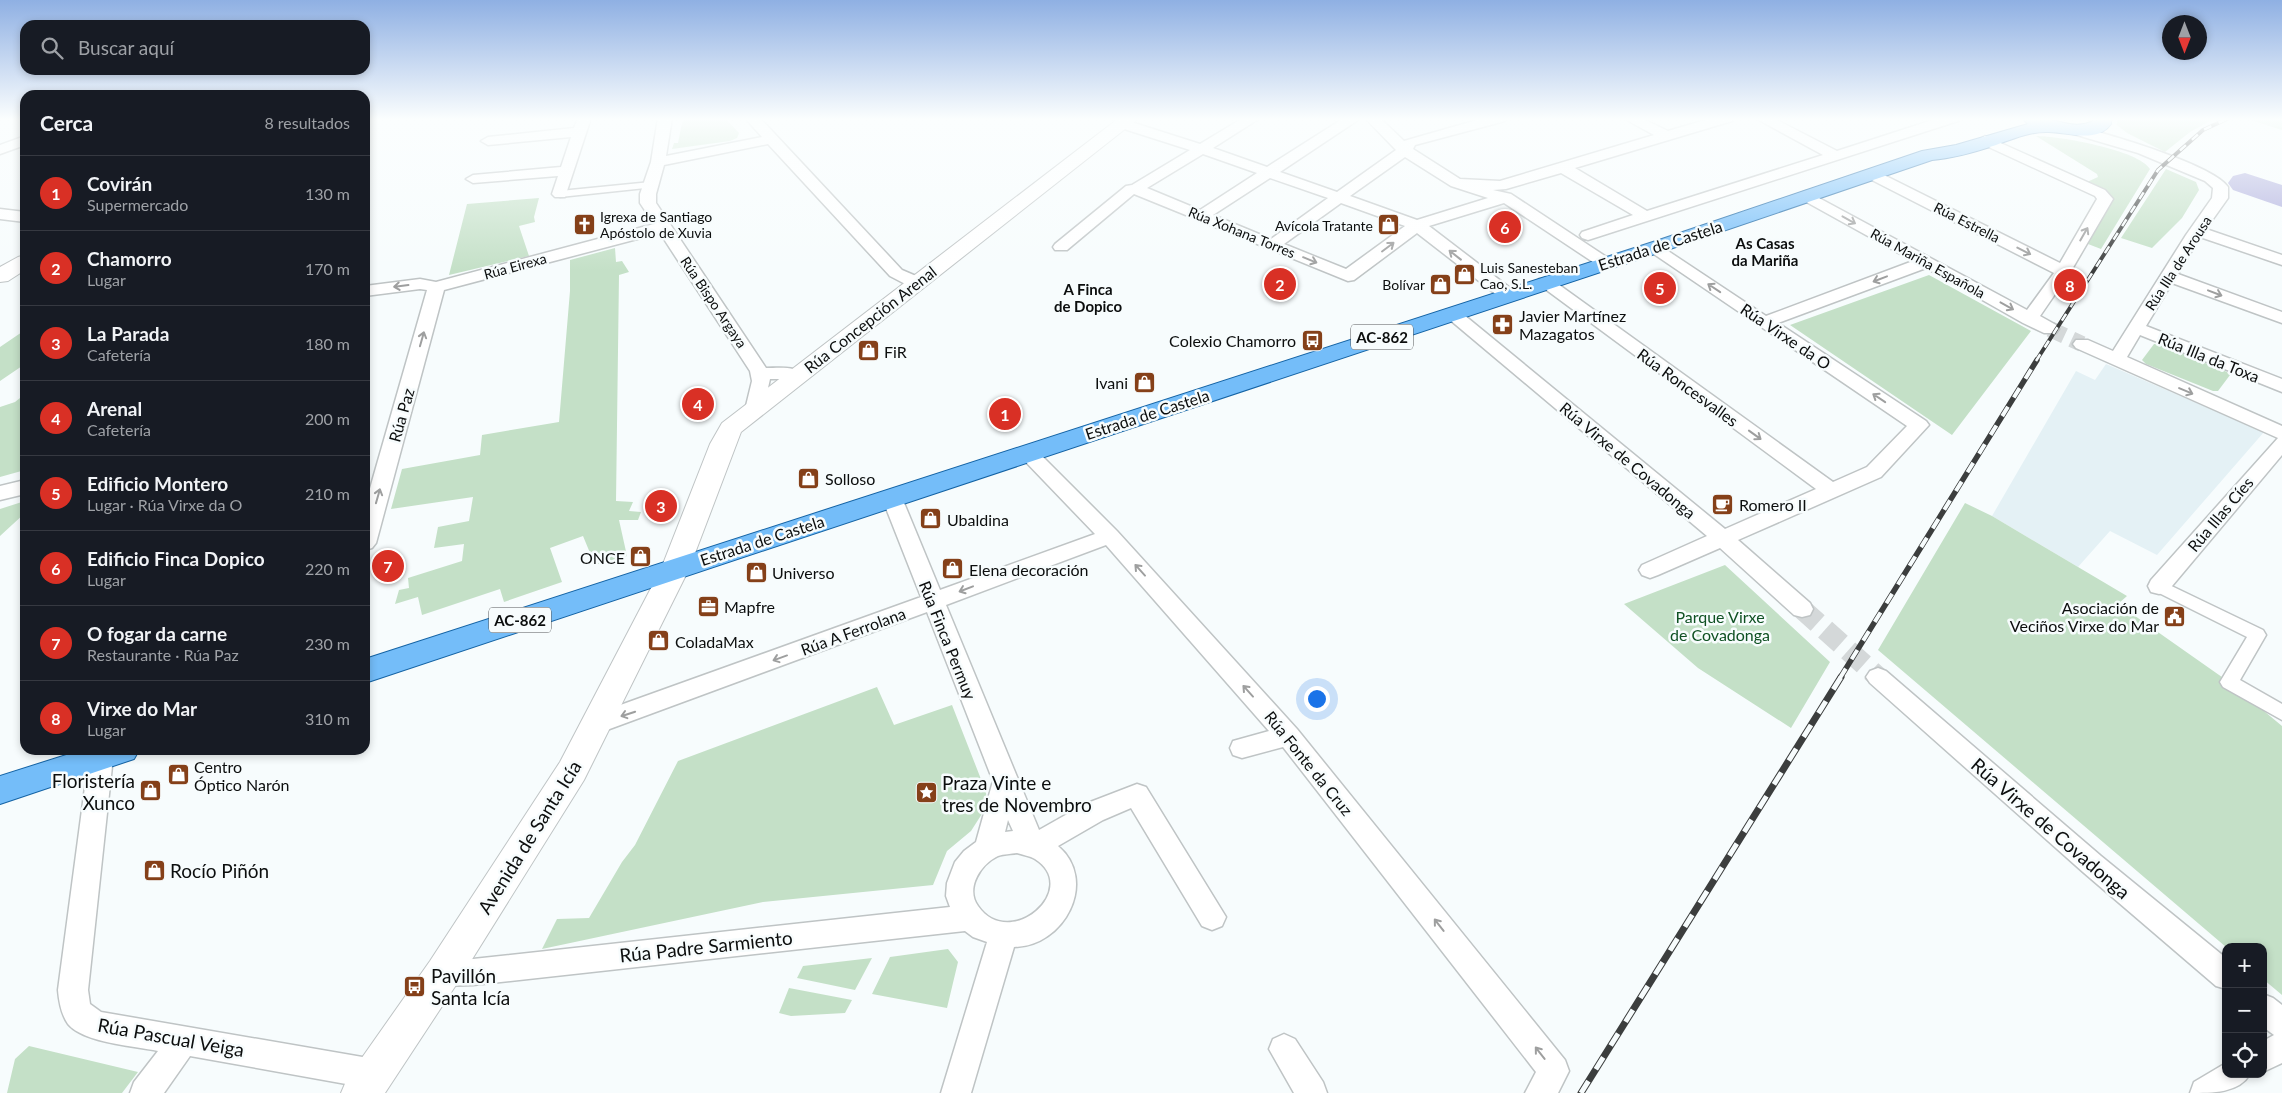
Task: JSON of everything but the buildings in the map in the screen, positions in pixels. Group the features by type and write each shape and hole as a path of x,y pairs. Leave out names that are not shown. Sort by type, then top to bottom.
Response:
{"main road":[{"name":"Estrada de Castela","path":"370,669 1508,296 1885,169"},
{"path":"0,790 109,755"}],"street":[{"name":"Rúa Bispo Argaya","path":"656,169 648,203 756,364 760,374"},
{"path":"800,169 896,273 917,283"},
{"name":"Rúa Concepción Arenal","path":"675,569 727,434 731,428 1064,169"},
{"path":"1061,247 1131,189 1135,189 1169,169"},
{"path":"1260,169 1417,225 1508,296"},
{"path":"1201,216 1273,169"},
{"path":"1273,245 1380,169"},
{"path":"1434,169 1456,184 1486,194 1504,192 1605,263"},
{"path":"1417,225 1504,192 1557,169"},
{"path":"1565,169 1645,216"},
{"path":"1588,235 1791,169"},
{"path":"2029,319 2063,271 2105,199 2100,193 2048,169"},
{"name":"Rúa Illa de Arousa","path":"2116,360 2197,231 2220,198 2220,187 2210,178 2188,169"},
{"path":"473,179 567,171 560,194 651,185"},
{"name":"Rúa Estrella","path":"1871,174 2063,271"},
{"name":"Rúa Xohana Torres","path":"1135,189 1348,276 1417,225"},
{"name":"Rúa Mariña Española","path":"1806,196 2050,329"},
{"path":"0,214 20,216"},
{"name":"Rúa Eirexa","path":"370,289 420,284 436,287 663,227"},
{"path":"2197,231 2282,260"},
{"name":"Rúa Virxe da O","path":"1653,248 1919,425 1874,472 1831,490"},
{"path":"1765,322 1926,262"},
{"path":"0,276 20,264"},
{"path":"2169,276 2282,318"},
{"name":"Rúa Roncesvalles","path":"1545,283 1831,490"},
{"name":"Rúa Paz","path":"370,525 436,287"},
{"name":"Rúa Virxe de Covadonga","path":"1452,314 1723,538 1802,609"},
{"name":"Rúa Illa da Toxa","path":"2137,328 2282,386"},
{"path":"2082,344 2282,433"},
{"path":"754,410 761,381 760,374 787,373 796,377"},
{"name":"Rúa Illas Cíes","path":"2159,586 2282,443"},
{"name":"Rúa Fonte da Cruz","path":"1028,453 1110,536 1288,736 1554,1070 1540,1093"},
{"path":"0,493 20,488"},
{"path":"1650,570 1831,490"},
{"name":"Rúa Finca Permuy","path":"892,498 1005,783 1033,844"},
{"name":"Rúa A Ferrolana","path":"596,724 1110,536"},
{"name":"Avenida de Santa Icía","path":"367,1084 443,973 568,778 675,569"},
{"path":"2159,586 2257,635 2229,682 2282,713"},
{"name":"Rúa Virxe de Covadonga","path":"1878,677 2092,864 2222,973"},
{"path":"1242,748 1288,736"},
{"name":"Rúa Pascual Veiga","path":"112,755 76,961 73,1005 82,1019 101,1026 184,1040 367,1084"},
{"path":"988,848 1005,783"},
{"path":"1033,844 1094,812 1137,795 1212,917"},
{"path":"1010,842 1033,844 1049,852 1058,863 1064,876 1064,892 1059,906 1050,919 1036,928 1020,934 1003,935 989,932 977,926 968,918 961,903 959,888 964,872 974,858 988,848 1010,842"},
{"name":"Rúa Padre Sarmiento","path":"443,973 473,972 968,918"},
{"path":"956,1093 1003,935"},
{"path":"2267,1011 2282,1024"},
{"path":"145,1093 184,1040"},
{"path":"2267,1055 2282,1047"},
{"path":"1284,1049 1312,1093"},
{"path":"2205,1093 2229,1078"}],"shaded area":[{"path":"2106,364 2264,432 2157,555 2110,531 2078,567 1992,516 2076,371 2095,380"}],"green space":[{"path":"2089,169 2150,169 2101,249 2088,244 2110,202 2110,195 2087,182 2098,177 2097,174"},
{"path":"2166,169 2196,182 2199,190 2182,218 2152,248 2121,238"},
{"path":"539,198 534,217 535,222 519,226 529,256 449,275 467,204"},
{"path":"615,248 616,262 622,261 629,272 619,275 616,501 633,502 629,511 641,512 638,520 619,520 627,556 595,565 583,536 550,548 562,582 504,602 500,589 422,615 418,597 395,604 399,590 409,588 408,578 462,561 464,544 434,548 438,527 469,521 473,497 391,509 402,469 480,455 482,435 559,422 570,291 570,260"},
{"path":"1929,275 2031,331 1952,435 1790,325"},
{"path":"20,333 20,367 0,381 0,347"},
{"path":"2154,344 2159,344 2227,372 2230,375 2218,391 2213,391 2146,364 2142,360"},
{"path":"20,398 20,471 0,477 0,407 15,402"},
{"path":"20,503 20,518 0,536 0,509"},
{"path":"1965,503 1992,516 2127,596 2118,604 2229,682 2282,726 2282,995 2267,982 2267,943 2222,944 1878,650"},
{"name":"Parque Virxe de Covadonga","path":"1725,565 1830,662 1791,728 1698,668 1624,604"},
{"path":"877,687 894,725 952,705 986,792 987,806 971,831 947,851 933,885 763,902 542,949 557,919 589,918 622,862 635,845 678,761"},
{"path":"948,949 958,962 947,1008 872,994 890,957"},
{"path":"872,958 855,990 797,978 803,966"},
{"path":"789,988 852,1000 845,1013 791,1016 779,1013"},
{"path":"29,1046 138,1072 122,1093 7,1093 15,1059"}],"waterway":[{"path":"2245,183 2282,197"}],"tunnel":[{"path":"2050,329 2082,344"},
{"path":"1802,609 1878,677"}],"railway":[{"path":"2036,361 2159,169"},
{"path":"1840,678 2037,360"},
{"path":"1581,1093 1841,677"}],"place":[{"name":"Igrexa de Santiago Apóstolo de Xuvia","path":"584,224"},
{"name":"Avícola Tratante","path":"1389,225"},
{"name":"Edificio Finca Dopico","path":"1505,227"},
{"name":"Luis Sanesteban Cao, S.L.","path":"1464,275"},
{"name":"Chamorro","path":"1280,284"},
{"name":"Bolívar","path":"1441,284"},
{"name":"Virxe do Mar","path":"2070,285"},
{"name":"Edificio Montero","path":"1660,288"},
{"name":"Javier Martínez Mazagatos","path":"1503,324"},
{"name":"Colexio Chamorro","path":"1312,340"},
{"name":"FiR","path":"868,351"},
{"name":"Ivani","path":"1144,382"},
{"name":"Arenal","path":"698,404"},
{"name":"Covirán","path":"1005,414"},
{"name":"Solloso","path":"809,478"},
{"name":"Romero II","path":"1723,504"},
{"name":"La Parada","path":"661,506"},
{"name":"Ubaldina","path":"931,519"},
{"name":"ONCE","path":"641,557"},
{"name":"O fogar da carne","path":"388,566"},
{"name":"Elena decoración","path":"953,569"},
{"name":"Universo","path":"756,572"},
{"name":"Mapfre","path":"708,606"},
{"name":"Asociación de Veciños Virxe do Mar","path":"2175,616"},
{"name":"ColadaMax","path":"659,641"},
{"name":"Centro Óptico Narón","path":"178,775"},
{"name":"Floristería Xunco","path":"151,791"},
{"name":"Praza Vinte e tres de Novembro","path":"926,793"},
{"name":"Rocío Piñón","path":"154,870"},
{"name":"Pavillón Santa Icía","path":"415,986"}],"district":[{"name":"As Casas da Mariña","path":"1765,252"},
{"name":"A Finca de Dopico","path":"1088,298"}]}
